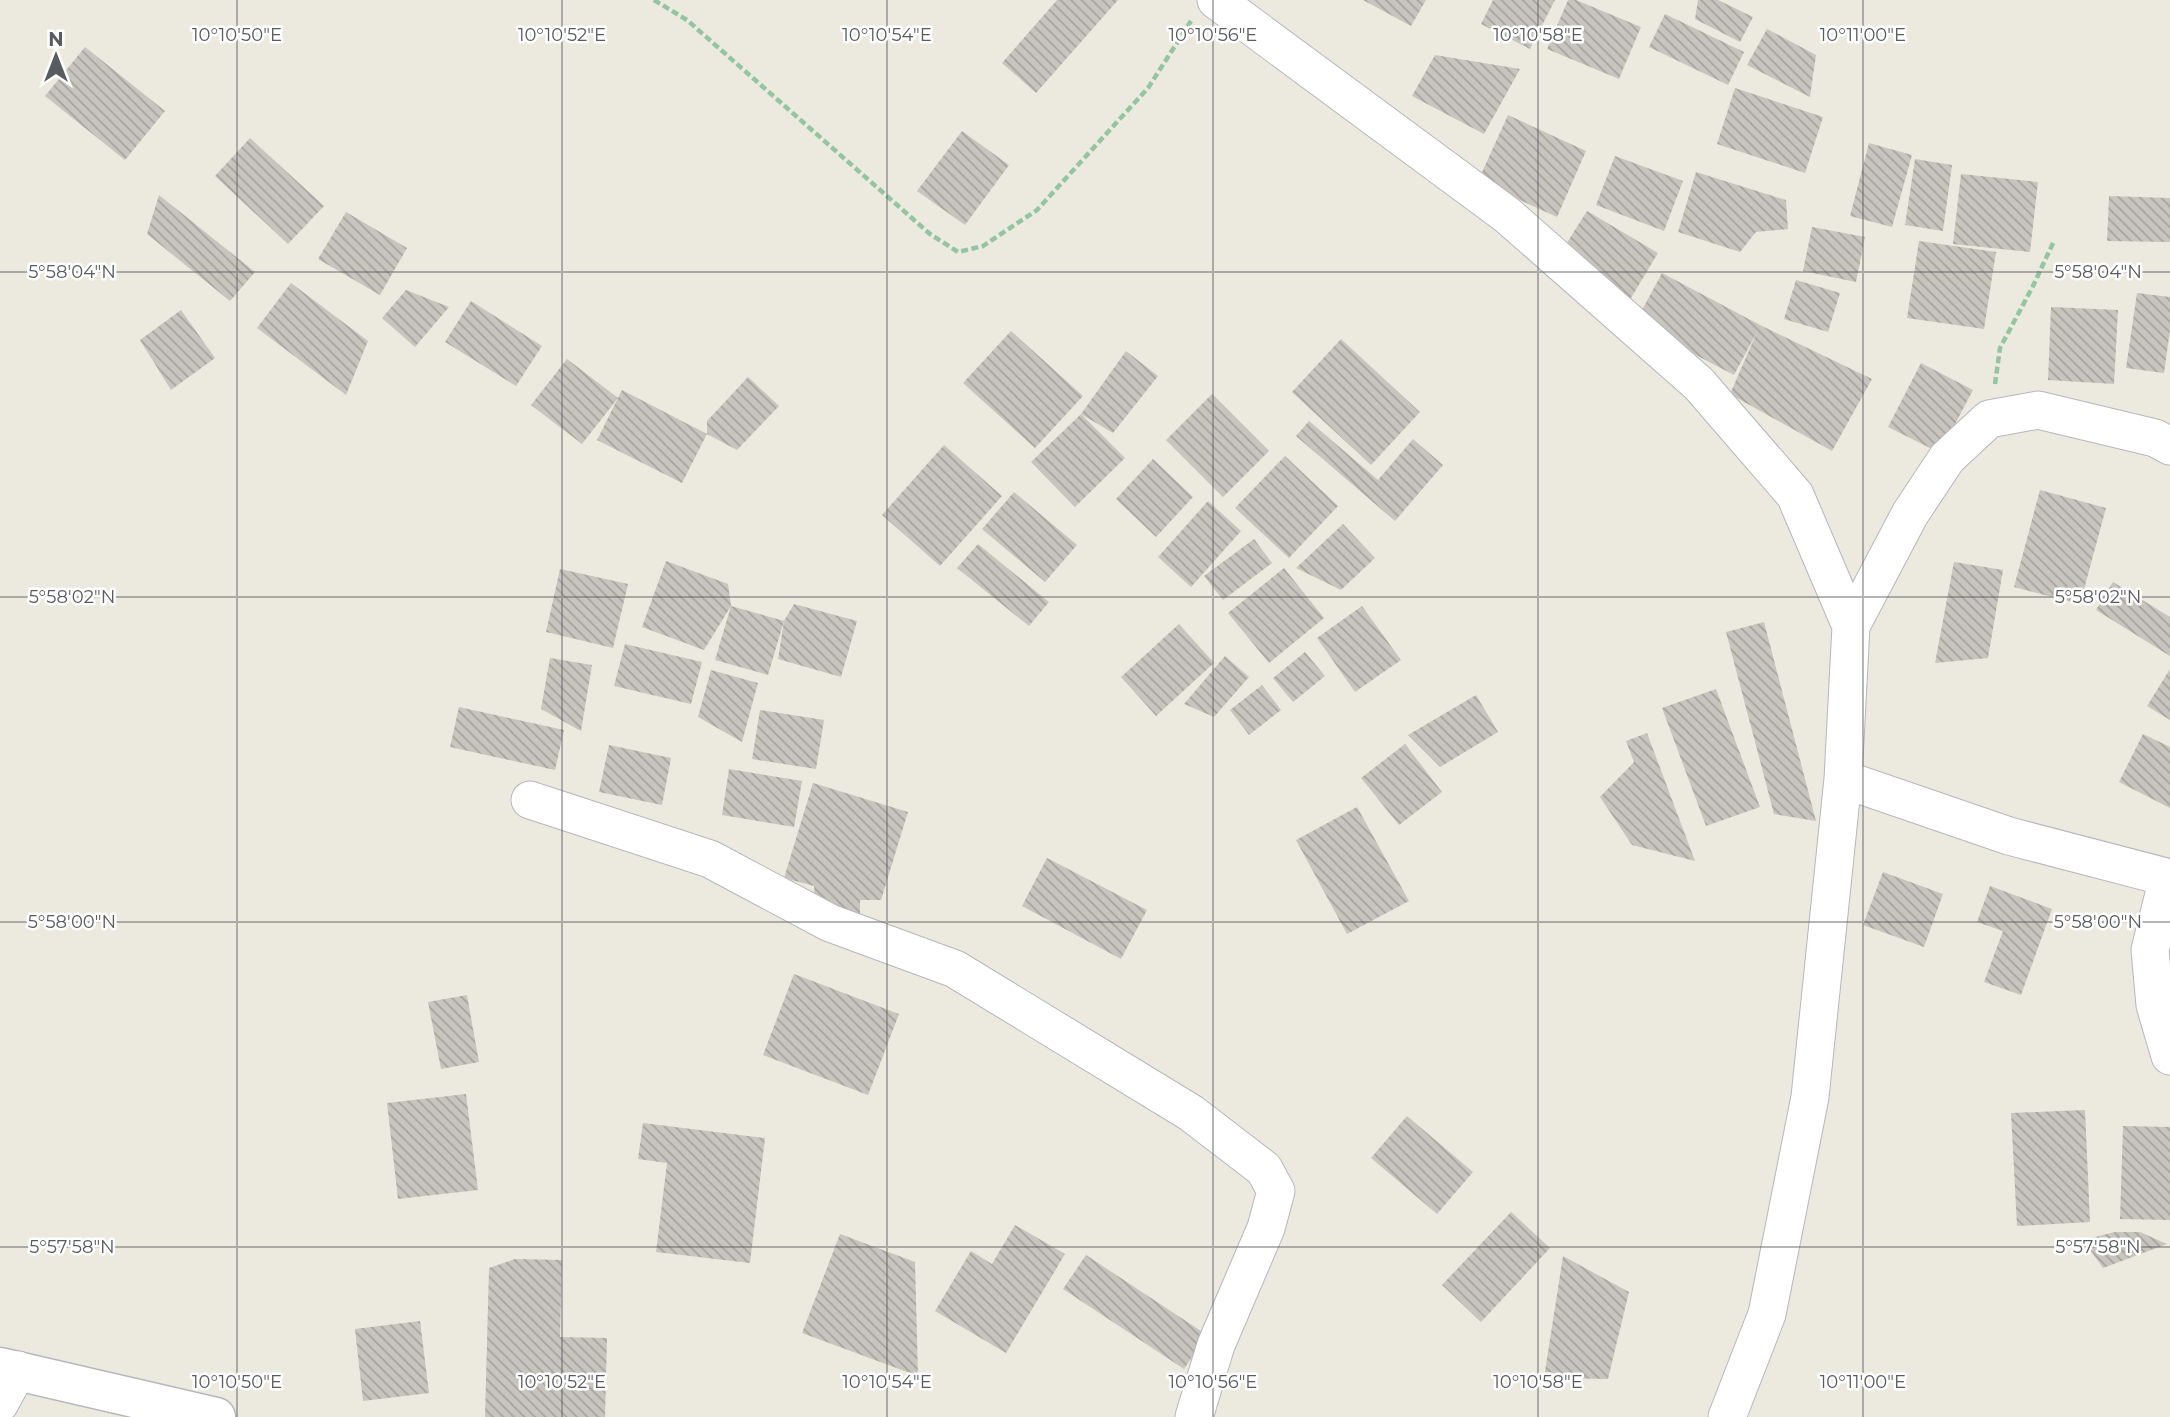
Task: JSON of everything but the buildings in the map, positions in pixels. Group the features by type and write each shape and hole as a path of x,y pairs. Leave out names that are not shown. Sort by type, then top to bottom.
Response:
{"main road":[{"path":"9,1368 216,1417"}],"street":[{"path":"1207,6 1507,215 1699,384 1795,495 1851,626"},
{"path":"1727,1417 1767,1314 1811,1097 1843,779 1851,626 1910,514 1947,458 1989,419 2038,410 2155,438 2170,446"},
{"path":"1843,779 2009,836 2169,878 2150,950 2155,1005 2170,1056"},
{"path":"530,800 710,859 830,923 956,969 1192,1113 1264,1169 1276,1191 1269,1216 1216,1345 1194,1417"},
{"path":"0,1404 9,1368"}],"path":[{"path":"654,0 687,20 930,234 958,252 983,246 1037,210 1148,89 1207,6"},
{"path":"1989,419 2000,348 2053,241"}]}
